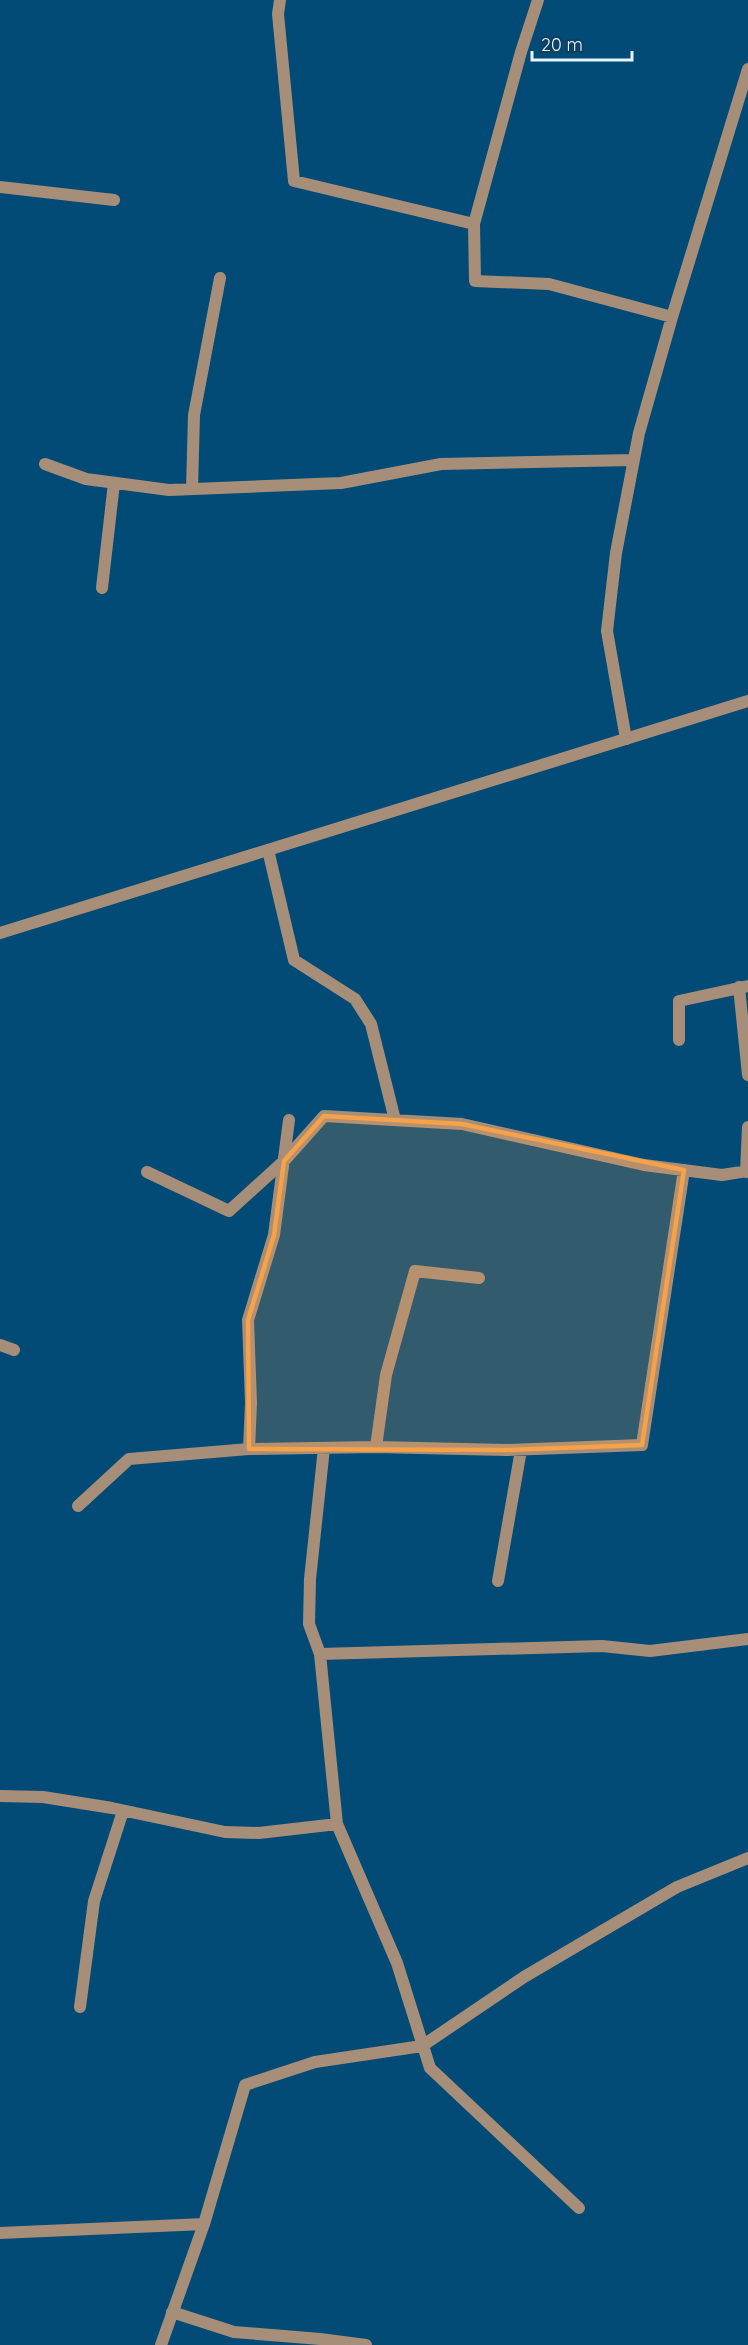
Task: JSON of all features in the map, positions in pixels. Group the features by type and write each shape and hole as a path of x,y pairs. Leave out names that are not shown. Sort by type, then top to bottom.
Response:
{"street":[{"path":"280,0 278,14 294,181 474,224"},
{"path":"538,0 520,52 474,224 475,281 549,284 672,317"},
{"path":"626,739 607,631 616,553 639,433 748,69"},
{"path":"0,187 114,200"},
{"path":"192,489 194,415 220,278"},
{"path":"45,464 86,479 169,490 341,483 441,464 633,460"},
{"path":"102,588 114,483"},
{"path":"0,933 748,701"},
{"path":"268,850 294,960 355,999 371,1024 395,1120"},
{"path":"679,1040 680,1001 744,987 748,1075"},
{"path":"147,1172 229,1211 284,1161 324,1116 462,1125 622,1161 722,1175 747,1171 748,1127"},
{"path":"249,1449 251,1403 248,1320 274,1235 289,1120"},
{"path":"78,1506 129,1459 249,1449 376,1447 521,1450 642,1445 684,1170"},
{"path":"376,1447 386,1375 415,1271 480,1278"},
{"path":"0,1345 14,1350"},
{"path":"324,1448 310,1579 309,1624 320,1654 337,1824 397,1963 430,2068 579,2208"},
{"path":"498,1581 521,1450"},
{"path":"320,1654 602,1646 650,1651 748,1639"},
{"path":"0,1796 43,1797 225,1832 259,1833 337,1824"},
{"path":"80,2007 94,1901 123,1811"},
{"path":"161,2345 204,2224 245,2085 315,2062 422,2046 524,1977 677,1887 748,1858"},
{"path":"0,2233 204,2224"},
{"path":"172,2312 234,2332 320,2338 366,2345"}],"highlighted area":[{"path":"324,1116 462,1124 684,1170 642,1445 506,1450 249,1449 248,1320 274,1235 284,1161"}]}
